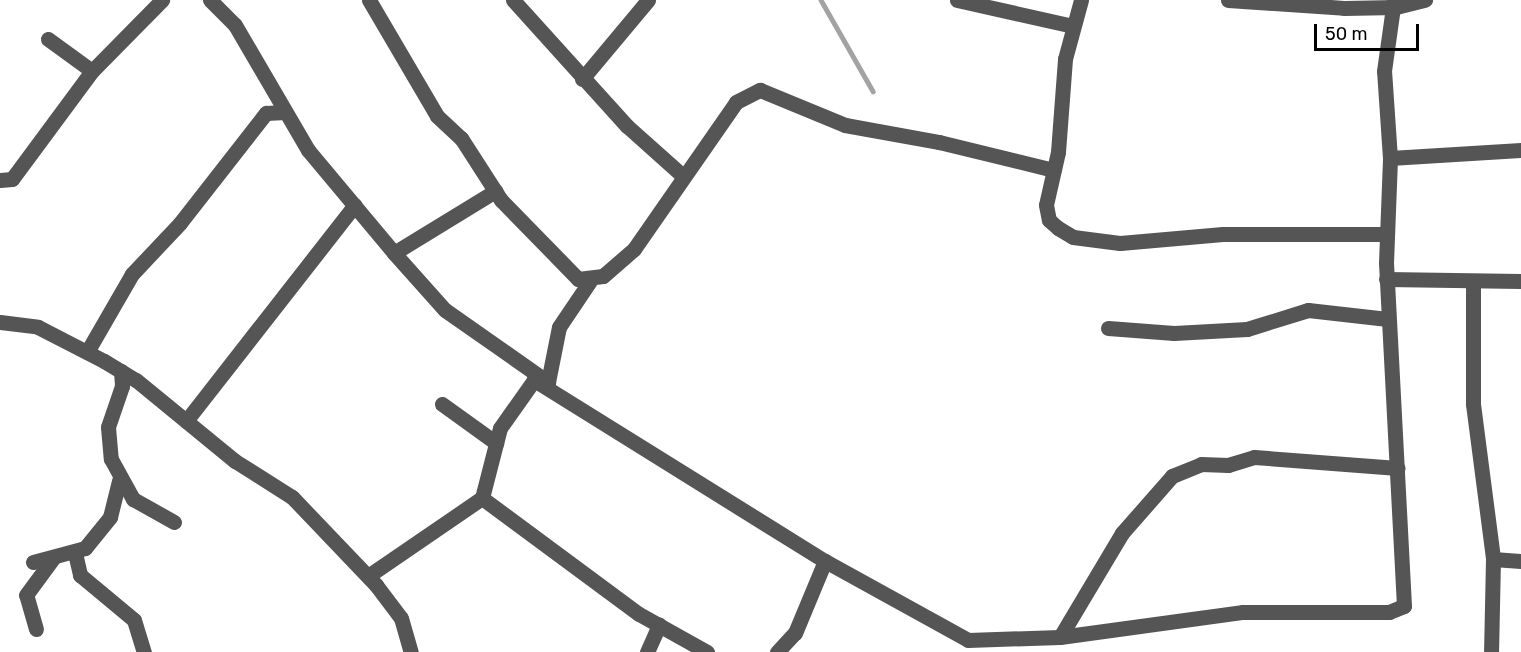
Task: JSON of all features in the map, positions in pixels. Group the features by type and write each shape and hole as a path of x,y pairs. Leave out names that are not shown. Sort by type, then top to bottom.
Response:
{"street":[{"path":"0,180 12,179 92,71 162,0"},
{"path":"210,0 236,25 308,150 445,310 541,381 825,561 968,640 1060,637 1243,612 1389,612 1404,606 1386,279 1390,158 1384,70 1395,3"},
{"path":"369,0 437,116 461,138 495,190 578,279 590,281 603,276 634,249 736,102 760,90 845,125 939,142 1054,170"},
{"path":"513,0 582,79 684,177"},
{"path":"582,79 648,0"},
{"path":"957,0 1073,26"},
{"path":"1081,0 1073,26 1061,86 1054,170 1046,205 1049,220 1073,237 1120,243 1222,234 1387,234"},
{"path":"1228,0 1395,3 1425,0"},
{"path":"48,39 92,71"},
{"path":"87,352 132,274 180,223 266,113 285,112"},
{"path":"1390,158 1521,150"},
{"path":"394,253 495,190"},
{"path":"186,421 355,205"},
{"path":"1386,279 1473,282 1521,280"},
{"path":"368,576 482,498 500,428 541,381 560,327 590,281"},
{"path":"1473,282 1473,404 1493,559 1491,652"},
{"path":"1108,328 1173,333 1247,329 1308,310 1387,319"},
{"path":"0,322 38,327 121,371 235,461 292,497 368,576 401,618 411,652"},
{"path":"33,562 75,553 100,533 115,507 119,480 108,427 122,386 121,371"},
{"path":"442,404 496,443"},
{"path":"1060,637 1122,533 1172,476 1201,464 1228,465 1254,457 1398,468"},
{"path":"119,480 134,499 174,522"},
{"path":"482,498 659,626 707,652"},
{"path":"115,507 134,499"},
{"path":"75,553 80,574 134,620 144,652"},
{"path":"36,629 26,595 54,556"},
{"path":"1493,559 1521,561"},
{"path":"777,652 795,633 825,561"},
{"path":"647,652 659,626"}],"waterway":[{"path":"821,0 873,91"}]}
